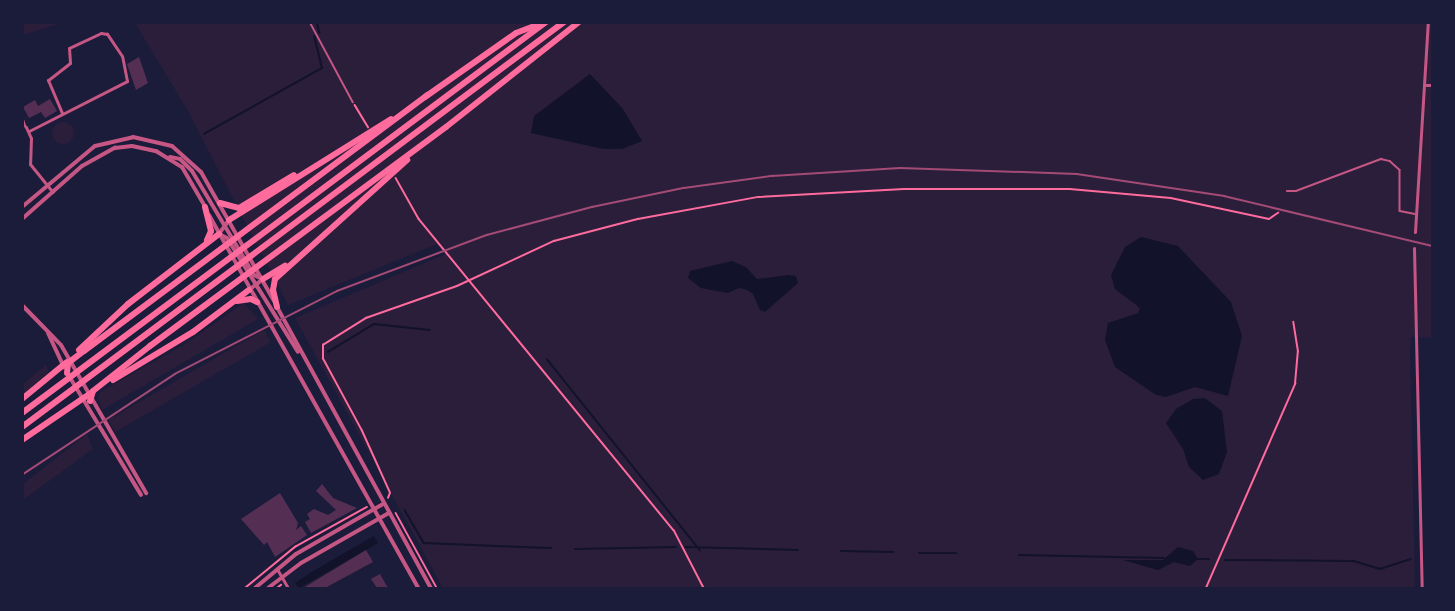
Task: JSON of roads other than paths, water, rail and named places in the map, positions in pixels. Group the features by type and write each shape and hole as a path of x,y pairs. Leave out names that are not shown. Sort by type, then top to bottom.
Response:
{"highway":[{"path":"67,373 68,363 428,95 516,33 545,22"},
{"path":"22,413 545,22"},
{"path":"22,427 564,22"},
{"path":"90,401 93,391 150,346 446,127 579,22"},
{"path":"227,222 428,95"},
{"path":"277,307 273,283 297,257 446,127"},
{"path":"220,203 239,208 285,178 309,169"},
{"path":"195,252 210,236 206,207"},
{"path":"22,399 128,304 195,252 222,236"},
{"path":"261,278 297,257"},
{"path":"22,440 234,302 251,286"},
{"path":"234,302 246,298 257,302"}],"street":[{"path":"1415,232 1426,85 1428,22"},
{"path":"28,132 127,81 122,56 108,34 100,33 68,49 70,63 48,81 62,113"},
{"path":"1426,85 1432,85"},
{"path":"24,125 28,132 30,164 53,192"},
{"path":"22,207 95,146 116,139 148,139 172,146 189,158 220,203 227,222 222,236"},
{"path":"146,148 148,139"},
{"path":"22,219 99,155 115,148 146,148 180,159 192,171 232,229 277,307 288,335"},
{"path":"168,157 192,180 251,286 306,363 431,588"},
{"path":"1414,248 1422,588"},
{"path":"251,286 261,278"},
{"path":"251,286 257,302 280,339 418,588"},
{"path":"22,305 40,323 62,345 68,363 143,494 113,453 40,323"},
{"path":"255,588 306,548 375,510 385,502"},
{"path":"268,588 281,576 379,518 390,515"},
{"path":"277,569 288,588"}],"lane":[{"path":"310,22 353,102"},
{"path":"22,114 24,125"},
{"path":"1287,191 1296,191 1381,159 1390,161 1400,170 1400,211 1416,214"}],"waterway":[{"path":"317,22 320,33"},
{"path":"204,134 322,68 314,37"},
{"path":"328,352 374,324 430,330"},
{"path":"547,359 700,550"},
{"path":"405,510 424,543 551,548"},
{"path":"575,549 676,547"},
{"path":"686,547 798,550"},
{"path":"841,551 893,552"},
{"path":"919,553 956,553"},
{"path":"1019,555 1164,558"},
{"path":"1198,559 1209,559"},
{"path":"1225,560 1354,561 1380,569 1410,559"}],"railway":[{"path":"22,475 175,374 337,291 487,235 592,207 684,188 772,176 900,168 1077,174 1224,196 1432,246"}]}
